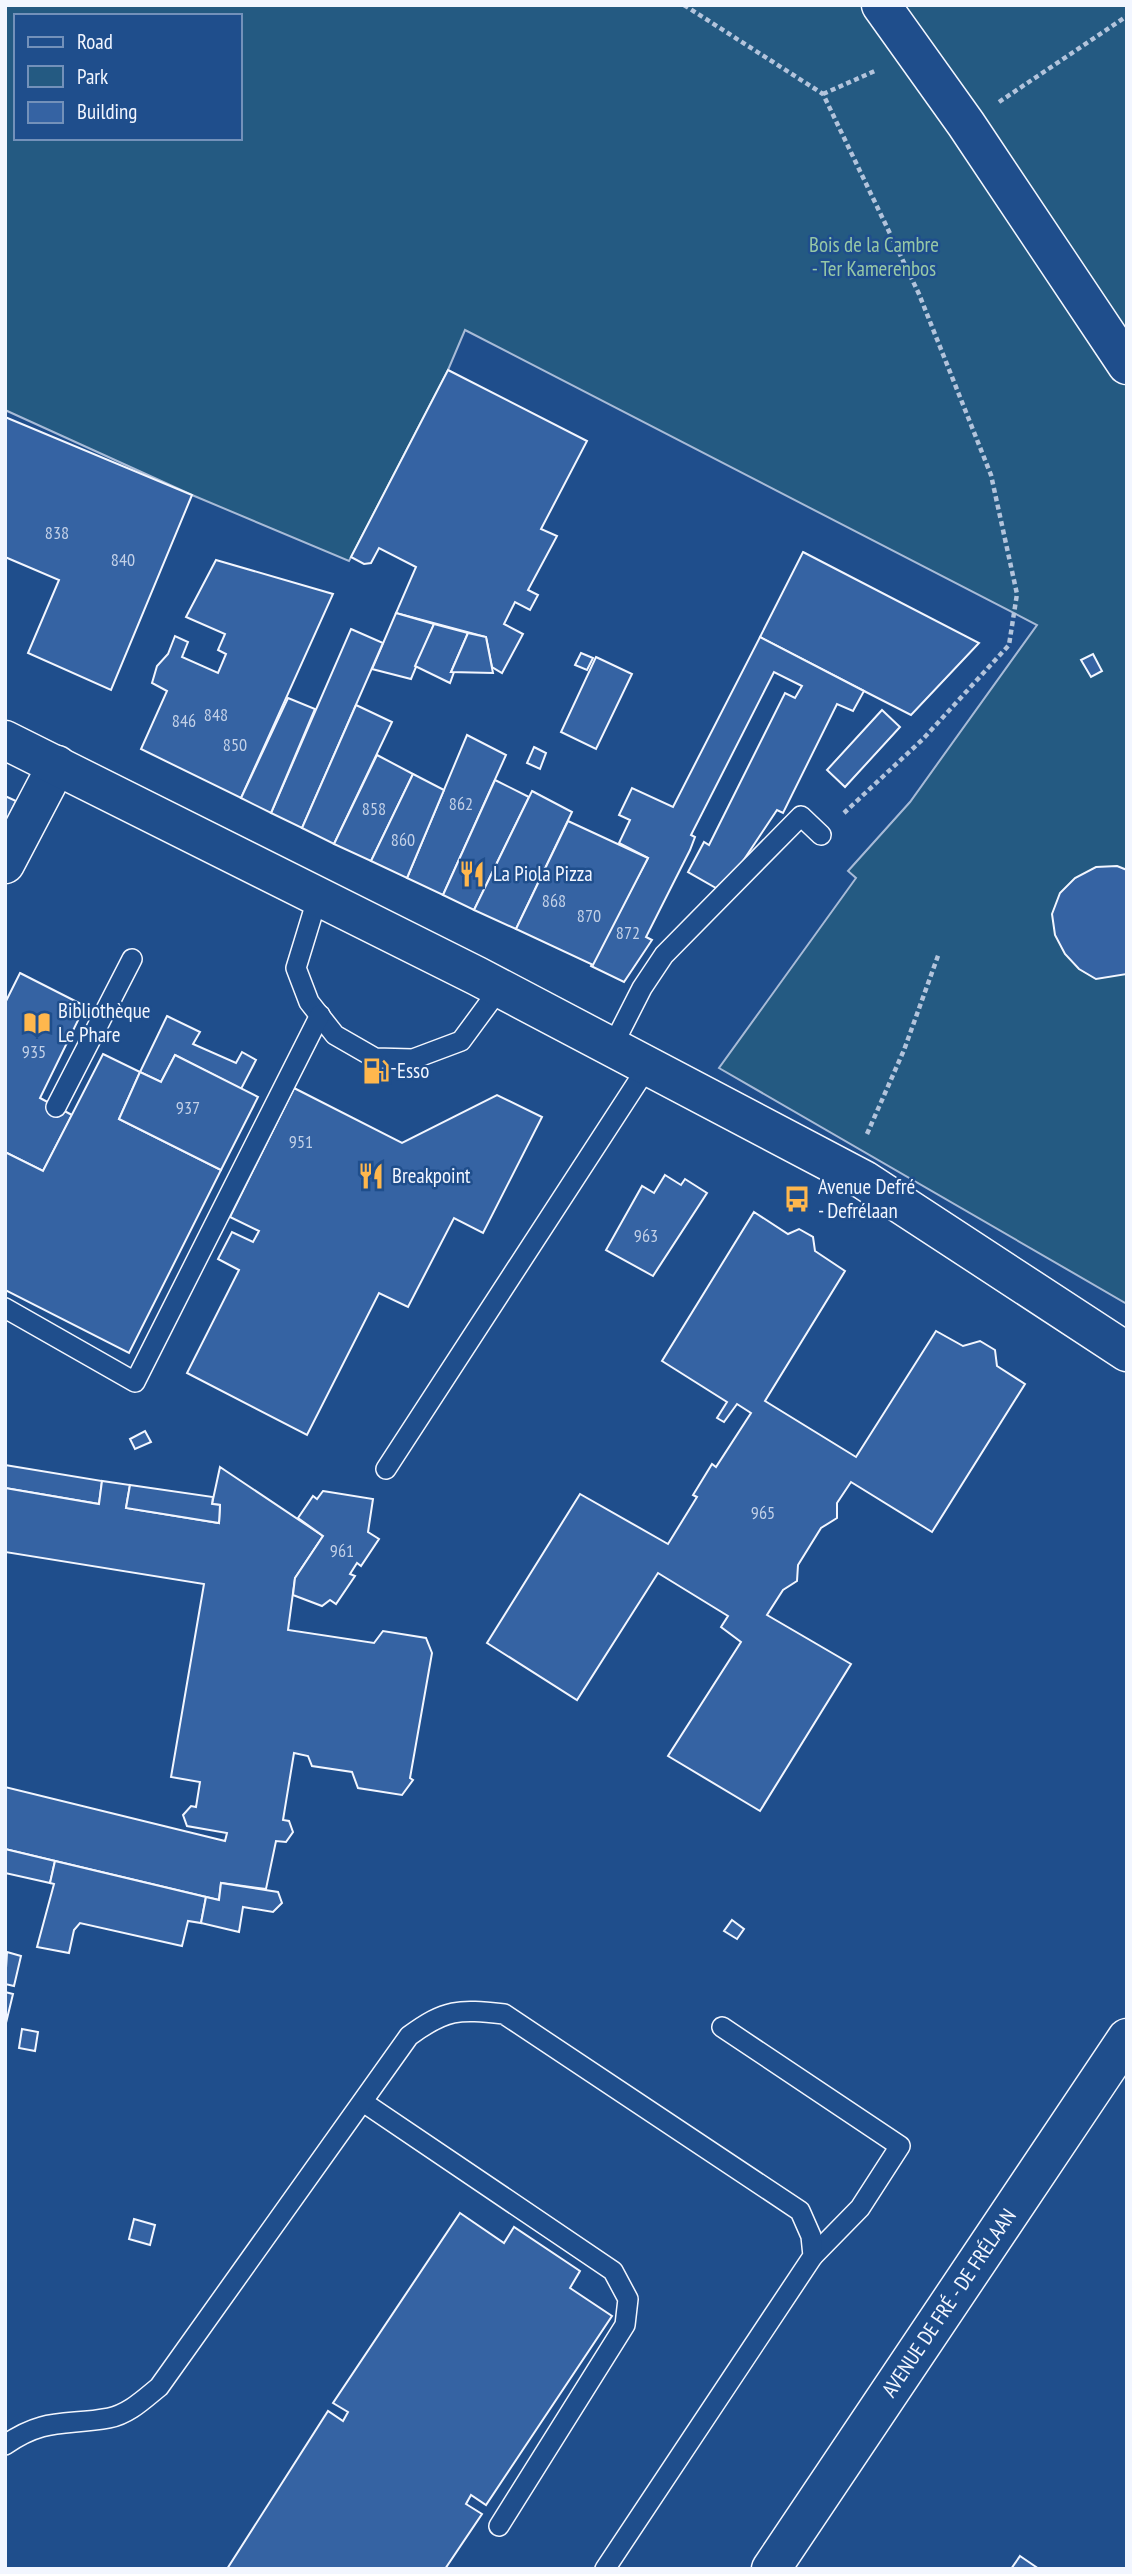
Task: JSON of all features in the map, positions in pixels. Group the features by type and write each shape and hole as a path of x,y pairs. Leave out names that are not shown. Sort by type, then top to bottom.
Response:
{"main road":[{"path":"881,5 966,124 1127,365"},
{"path":"5,740 500,988 847,1172 1127,1352"},
{"path":"5,864 57,765"},
{"name":"AVENUE DE FRÉ - DE FRÉLAAN","path":"771,2569 1127,2038"}],"lane":[{"path":"612,1047 642,988 664,955 801,816 821,835"},
{"path":"318,895 296,968 309,1002 335,1035 376,1058 413,1059 461,1041 500,988"},
{"path":"56,1107 132,959"},
{"path":"5,1308 135,1382 320,1015"},
{"path":"386,1469 648,1066"},
{"path":"5,2445 23,2432 52,2422 110,2417 136,2407 159,2387 409,2036 436,2017 466,2010 503,2014 800,2211 811,2236 813,2256"},
{"path":"605,2569 813,2256 860,2208 900,2146 722,2027"},
{"path":"363,2102 613,2270 628,2299 625,2325 499,2526"}],"path":[{"path":"684,5 823,94 919,294 991,475 1017,594 1009,645 923,739 821,835"},
{"path":"966,124 1127,16"},
{"path":"823,94 916,53"},
{"path":"847,1172 876,1116 904,1050 939,953"}],"green space":[{"name":"Bois de la Cambre - Ter Kamerenbos","path":"5,5 1127,5 1127,1304 719,1068 856,878 848,871 910,802 1037,625 465,330 448,370 349,561 192,495 5,410"}],"building":[{"path":"448,370 587,441 541,529 557,536 528,590 538,595 530,610 515,602 504,624 523,634 502,673 492,667 486,637 396,613 416,567 379,548 371,563 364,564 351,557"},
{"path":"5,417 192,495 111,690 28,653 59,580 5,557"},
{"path":"803,552 979,643 911,715 864,691 760,637"},
{"path":"216,560 333,594 241,798 141,749 167,691 152,683 157,666 168,654 175,636 188,642 182,657 218,673 226,654 218,650 225,634 186,617"},
{"path":"396,613 434,624 411,679 372,669"},
{"path":"434,624 468,633 451,672 454,672 450,683 415,666"},
{"path":"351,629 383,643 302,828 271,813"},
{"path":"468,633 486,637 493,673 451,672"},
{"path":"760,637 864,691 853,711 837,704 783,813 777,810 741,864 716,888 688,872 704,842 709,845 785,693 795,698 802,686 774,672 691,835 695,837 690,850 646,937 652,940 624,982 591,966 648,858 619,843 630,820 619,815 632,788 673,807"},
{"path":"581,653 593,658 587,670 575,665"},
{"path":"1093,654 1102,671 1091,677 1081,660"},
{"path":"596,657 632,674 596,749 561,732"},
{"path":"288,698 315,709 271,813 241,798"},
{"path":"356,705 392,722 334,844 302,828"},
{"path":"882,710 900,727 845,787 827,770"},
{"path":"467,735 506,755 443,895 407,878"},
{"path":"534,747 546,753 540,769 527,763"},
{"path":"377,755 413,774 371,861 334,844"},
{"path":"413,774 444,790 407,878 371,861"},
{"path":"495,780 529,797 474,910 443,895"},
{"path":"532,791 572,812 516,929 474,910"},
{"path":"5,796 16,801 5,824"},
{"path":"568,821 648,858 593,965 516,929"},
{"path":"1117,866 1127,870 1127,974 1096,979 1079,969 1065,954 1055,935 1052,914 1060,893 1075,878 1096,867"},
{"path":"20,973 85,1006 40,1098 72,1115 43,1171 5,1152 5,1003"},
{"path":"167,1016 200,1032 193,1044 236,1063 242,1052 256,1060 241,1089 175,1055 161,1082 140,1072"},
{"path":"103,1054 140,1072 119,1119 221,1170 129,1353 5,1290 5,1152 43,1171"},
{"path":"175,1055 258,1097 221,1170 119,1119 140,1072 161,1082"},
{"path":"294,1088 402,1143 497,1095 542,1117 483,1233 454,1218 408,1307 379,1293 307,1435 187,1373 239,1270 218,1259 232,1232 253,1242 259,1231 230,1217"},
{"path":"665,1175 681,1185 685,1179 707,1193 653,1276 606,1250 642,1186 654,1193"},
{"path":"754,1212 788,1234 799,1229 813,1237 815,1251 845,1271 765,1401 856,1457 936,1331 963,1346 980,1341 995,1350 997,1366 1025,1384 932,1532 851,1482 837,1503 837,1518 821,1528 798,1565 797,1581 783,1590 767,1615 851,1664 760,1811 668,1756 741,1642 721,1627 728,1616 658,1573 577,1700 487,1643 580,1494 668,1544 697,1497 693,1495 712,1464 716,1467 751,1413 737,1404 724,1422 717,1418 727,1402 662,1361"},
{"path":"145,1431 151,1442 135,1449 130,1439"},
{"path":"5,1465 102,1481 99,1504 5,1488"},
{"path":"220,1467 323,1536 295,1578 288,1630 374,1643 383,1631 426,1638 432,1653 410,1778 413,1780 402,1795 358,1788 352,1772 312,1766 308,1756 294,1753 283,1820 289,1821 293,1832 286,1842 276,1841 266,1889 221,1883 219,1900 5,1849 5,1787 225,1841 227,1833 187,1826 183,1815 191,1806 196,1807 200,1782 171,1777 204,1584 5,1552 5,1488 99,1504 102,1481 130,1485 126,1508 219,1523 220,1505 212,1504"},
{"path":"130,1485 213,1497 212,1504 220,1505 219,1523 126,1508"},
{"path":"323,1491 373,1499 368,1532 379,1539 361,1566 357,1563 350,1574 355,1576 336,1604 330,1600 322,1606 293,1595 295,1578 323,1536 298,1518 313,1496 317,1499"},
{"path":"5,1849 55,1861 50,1883 5,1873"},
{"path":"55,1861 206,1897 201,1923 188,1921 182,1946 80,1923 74,1930 69,1953 37,1947 54,1884 50,1883"},
{"path":"221,1883 278,1892 282,1903 273,1912 243,1907 239,1932 201,1923 206,1897 219,1900"},
{"path":"732,1920 744,1929 737,1939 724,1931"},
{"path":"7,1952 21,1956 14,1986 5,1984"},
{"path":"5,1992 13,1994 5,2027"},
{"path":"22,2029 38,2032 35,2051 19,2048"},
{"path":"460,2213 504,2243 514,2227 580,2271 570,2288 612,2316 486,2505 471,2495 466,2504 482,2514 445,2569 227,2569 328,2411 343,2421 348,2412 333,2403"},
{"path":"134,2219 155,2225 150,2245 129,2239"},
{"path":"1020,2556 1039,2569 1011,2569"}],"place":[{"name":"La Piola Pizza","path":"472,874"},
{"name":"Bibliothèque Le Phare","path":"37,1023"},
{"name":"Esso","path":"376,1071"},
{"name":"Breakpoint","path":"371,1176"},
{"name":"Avenue Defré - Defrélaan","path":"797,1199"}]}
